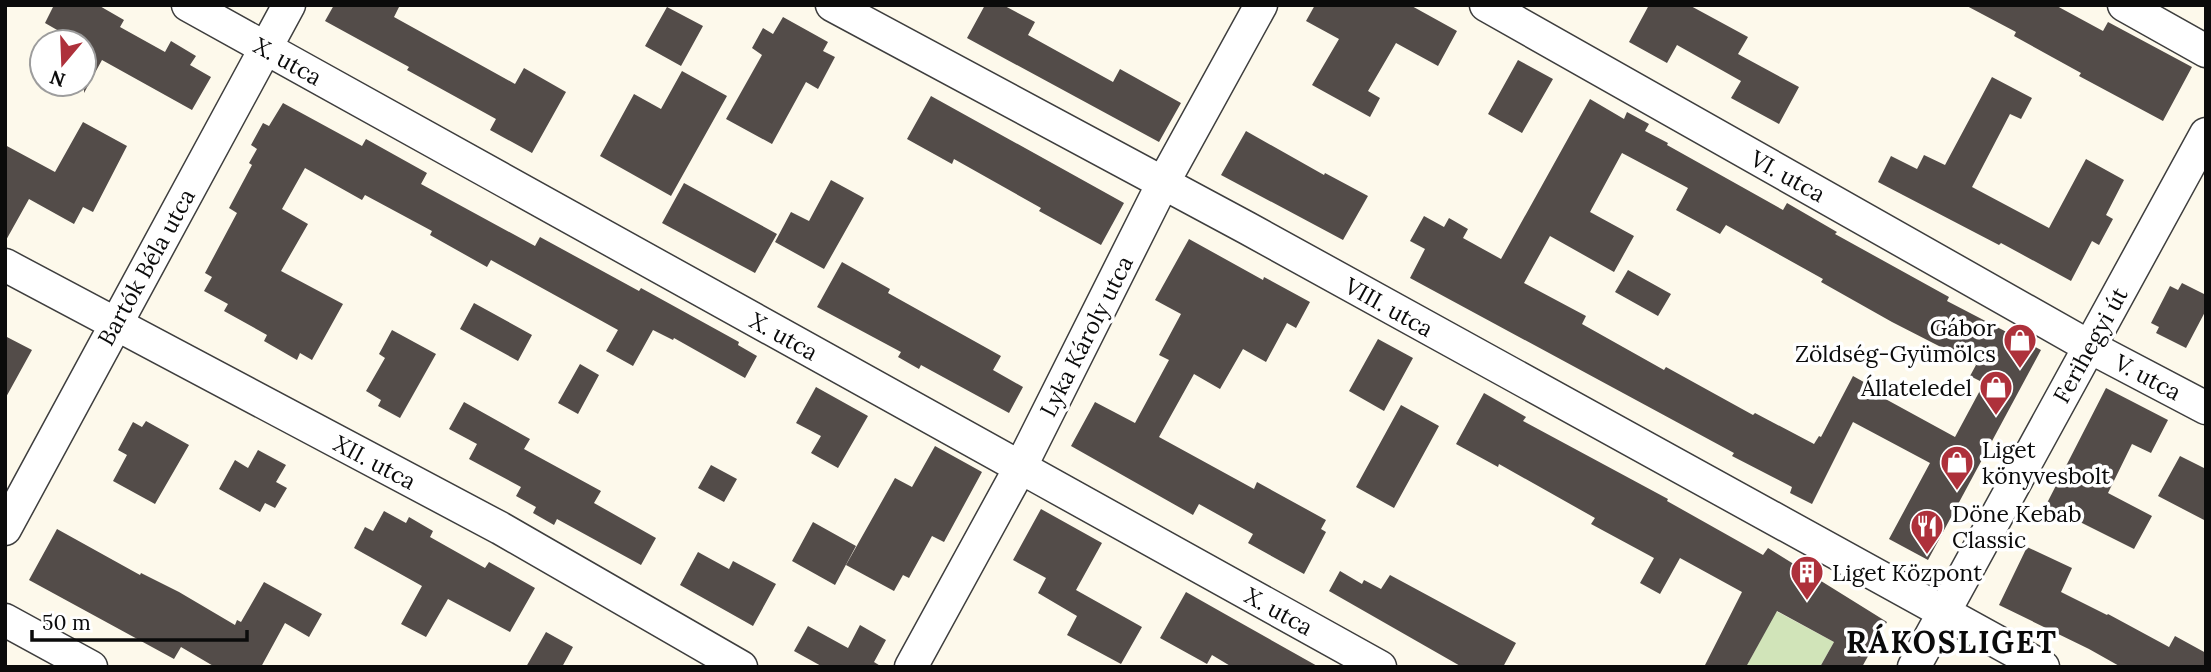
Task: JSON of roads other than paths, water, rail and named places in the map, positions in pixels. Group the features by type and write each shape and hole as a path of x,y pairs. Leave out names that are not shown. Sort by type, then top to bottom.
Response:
{"street":[{"name":"X. utca","path":"188,5 1380,667"},
{"name":"Bartók Béla utca","path":"5,529 289,5"},
{"name":"VIII. utca","path":"832,5 2043,667"},
{"name":"Lyka Károly utca","path":"911,667 1020,468 1163,184 1261,5"},
{"name":"VI. utca","path":"1486,5 2090,346"},
{"path":"2124,5 2206,51"},
{"name":"Ferihegyi út","path":"1914,667 2206,134"},
{"name":"XII. utca","path":"5,265 500,528 741,667"},
{"name":"V. utca","path":"2090,346 2206,408"},
{"path":"5,620 91,667"}],"place":[{"name":"Gábor Zöldség-Gyümölcs","path":"2020,370"},
{"name":"Állateledel","path":"1996,417"},
{"name":"Liget könyvesbolt","path":"1957,492"},
{"name":"Döne Kebab Classic","path":"1927,556"},
{"name":"Liget Központ","path":"1807,602"}],"district":[{"name":"RÁKOSLIGET","path":"1952,642"}]}
